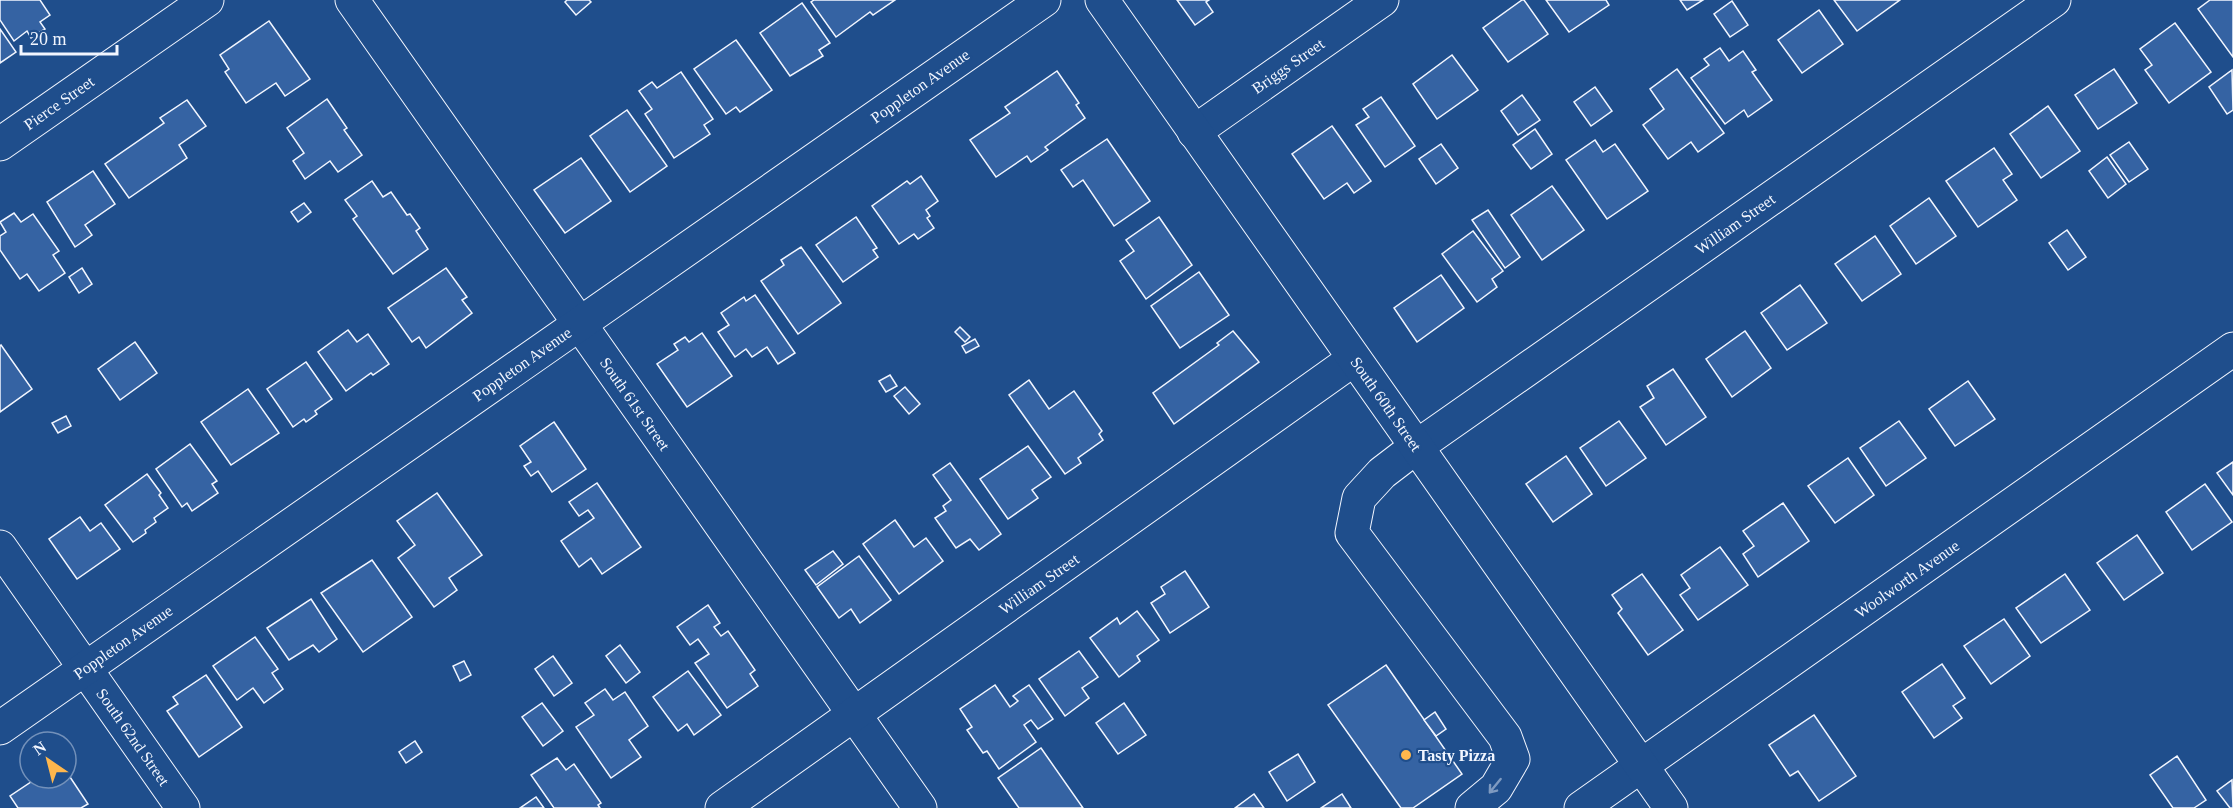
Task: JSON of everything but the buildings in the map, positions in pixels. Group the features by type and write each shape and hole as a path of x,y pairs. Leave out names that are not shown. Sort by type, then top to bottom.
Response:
{"street":[{"name":"Pierce Street","path":"0,144 207,0"},
{"name":"South 61st Street","path":"352,0 920,808"},
{"name":"Poppleton Avenue","path":"0,728 1044,0"},
{"name":"South 60th Street","path":"1102,0 1671,808"},
{"name":"Briggs Street","path":"1194,132 1382,0"},
{"name":"William Street","path":"1472,808 1496,788 1512,759 1505,737 1352,533 1359,498 1382,473 1416,447 2054,0"},
{"name":"Woolworth Avenue","path":"1581,808 2233,350"},
{"name":"William Street","path":"722,808 855,716 1354,359"},
{"name":"South 62nd Street","path":"0,547 183,808"}],"place":[{"name":"Tasty Pizza","path":"1406,755"}]}
